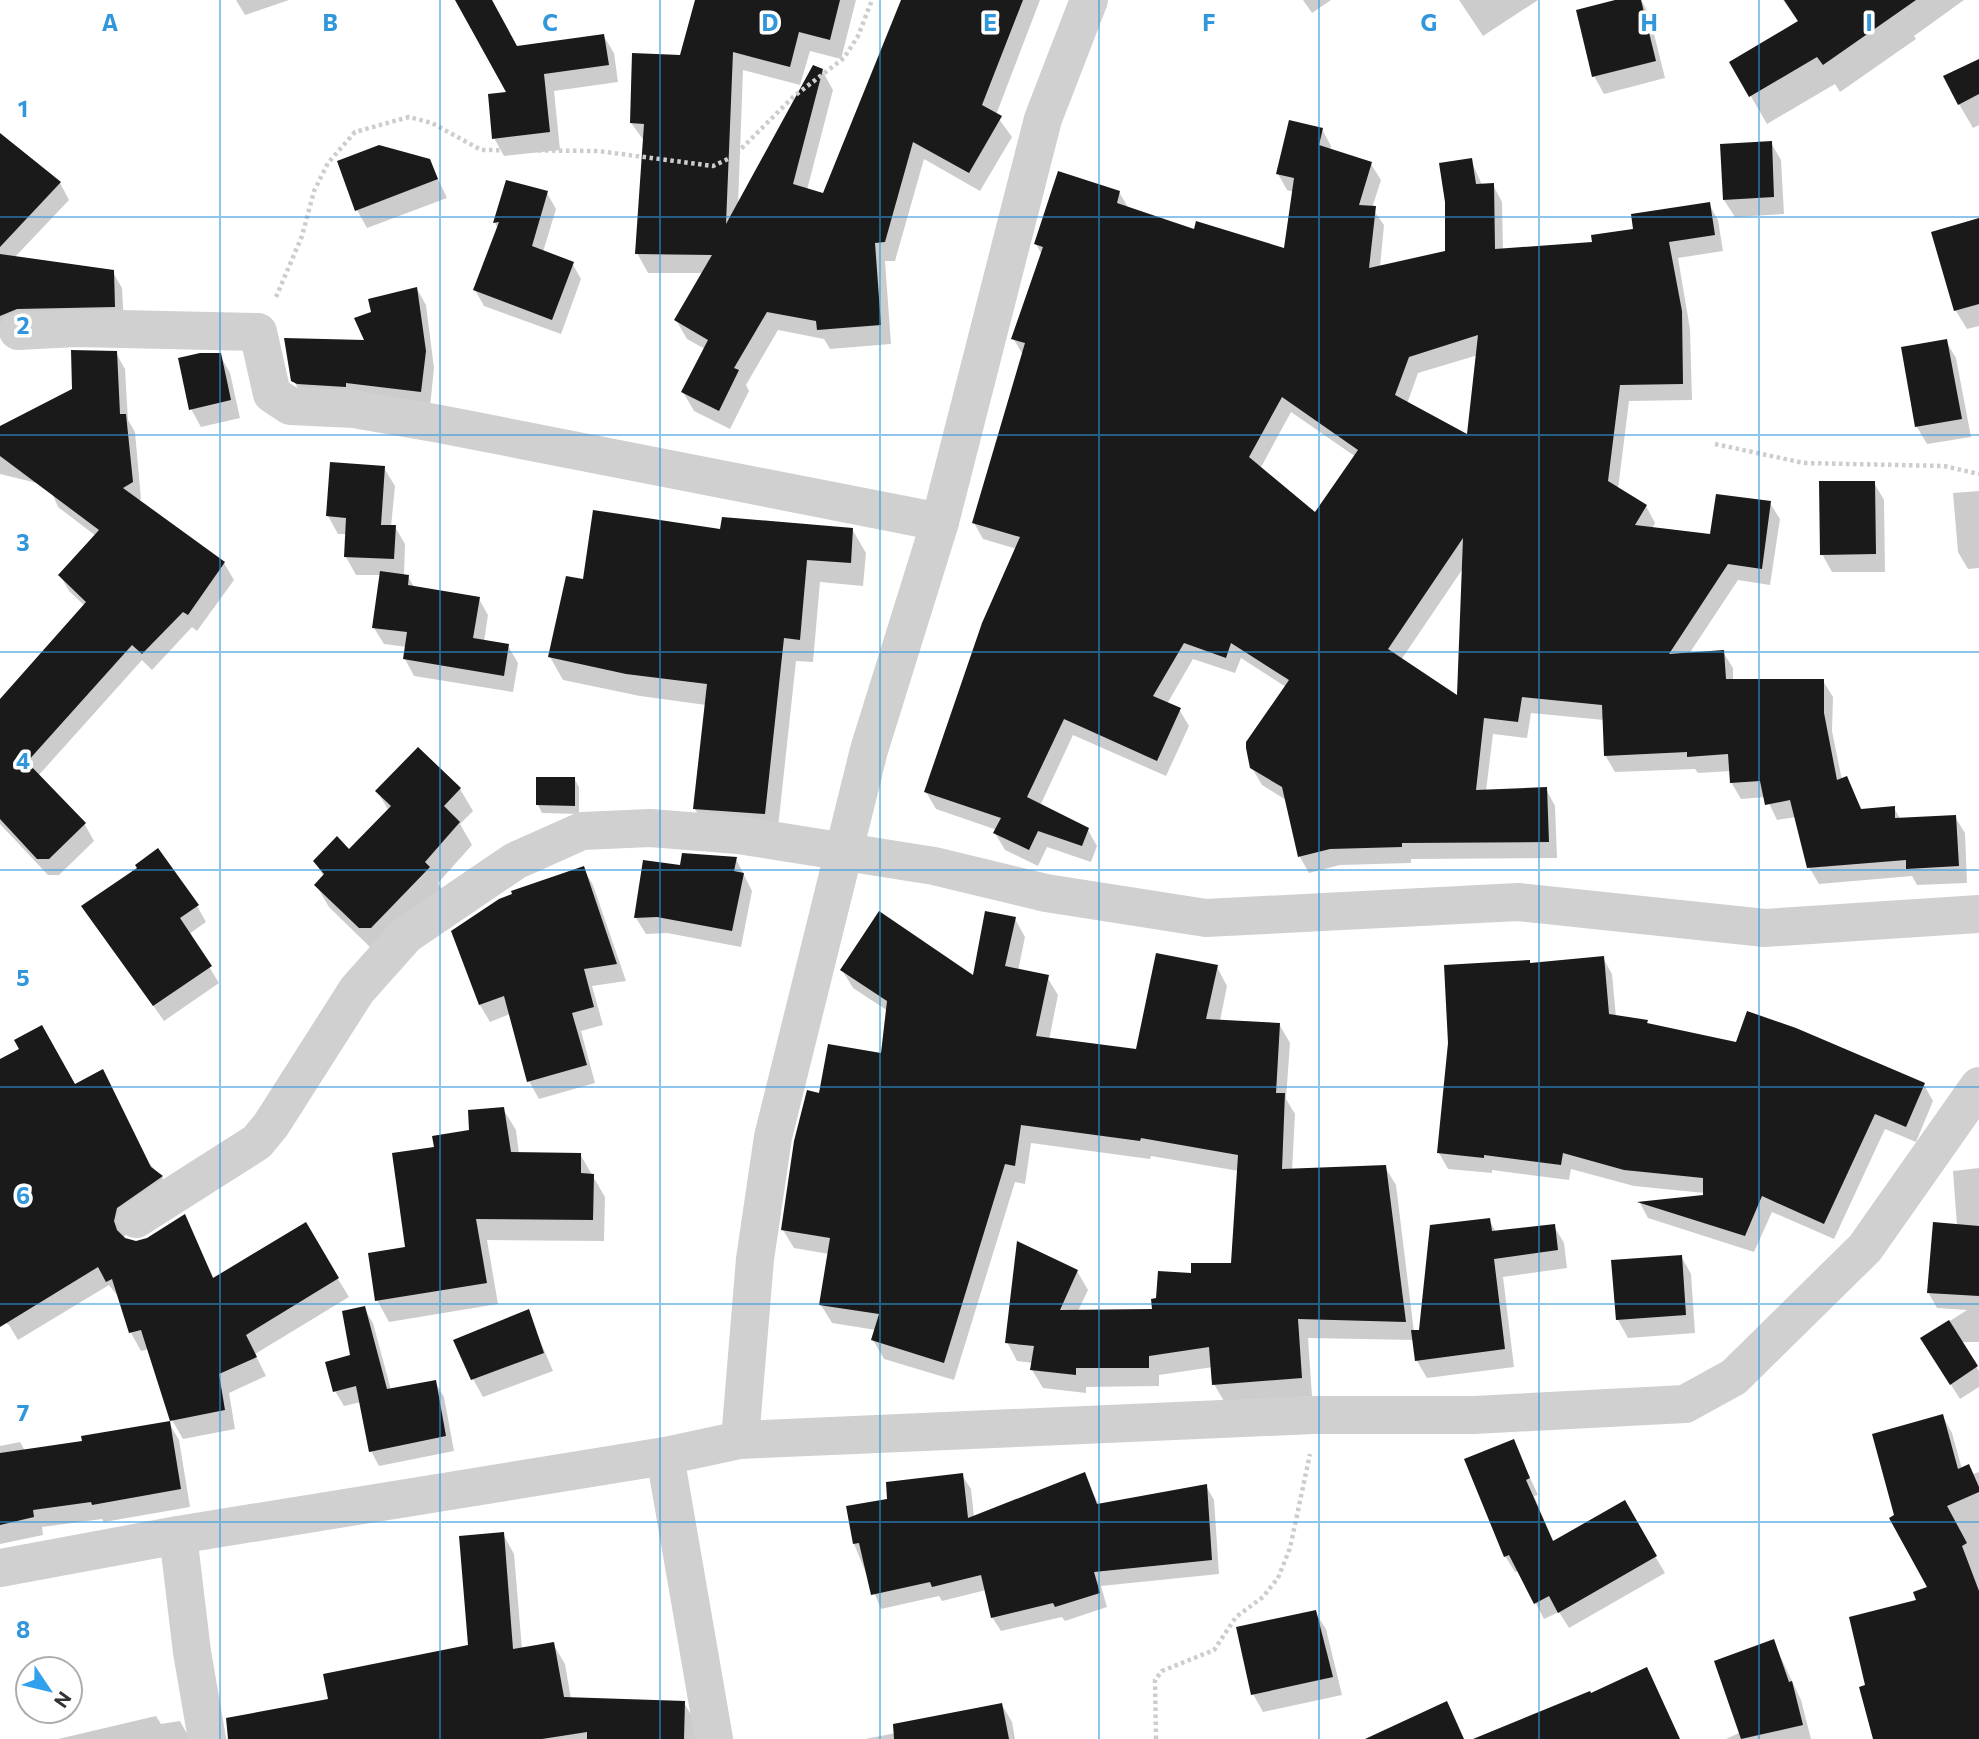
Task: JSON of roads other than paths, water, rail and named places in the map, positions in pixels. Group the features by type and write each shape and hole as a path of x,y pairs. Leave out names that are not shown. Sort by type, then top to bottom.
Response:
{"street":[{"path":"740,1440 755,1259 773,1137 869,750 940,522 1043,119 1088,0"},
{"path":"18,331 76,328 258,332 272,394 290,405 354,409 440,424 940,522"},
{"path":"136,1219 257,1142 271,1125 356,990 406,935 515,861 582,831 650,828 738,835 844,850 934,866 1046,893 1206,918 1518,902 1765,928 1979,914"},
{"path":"0,1568 178,1535 665,1456 740,1440 1313,1415 1474,1415 1685,1404 1734,1377 1865,1248 1979,1086"},
{"path":"665,1456 714,1739"},
{"path":"178,1535 192,1652 207,1739"}]}
